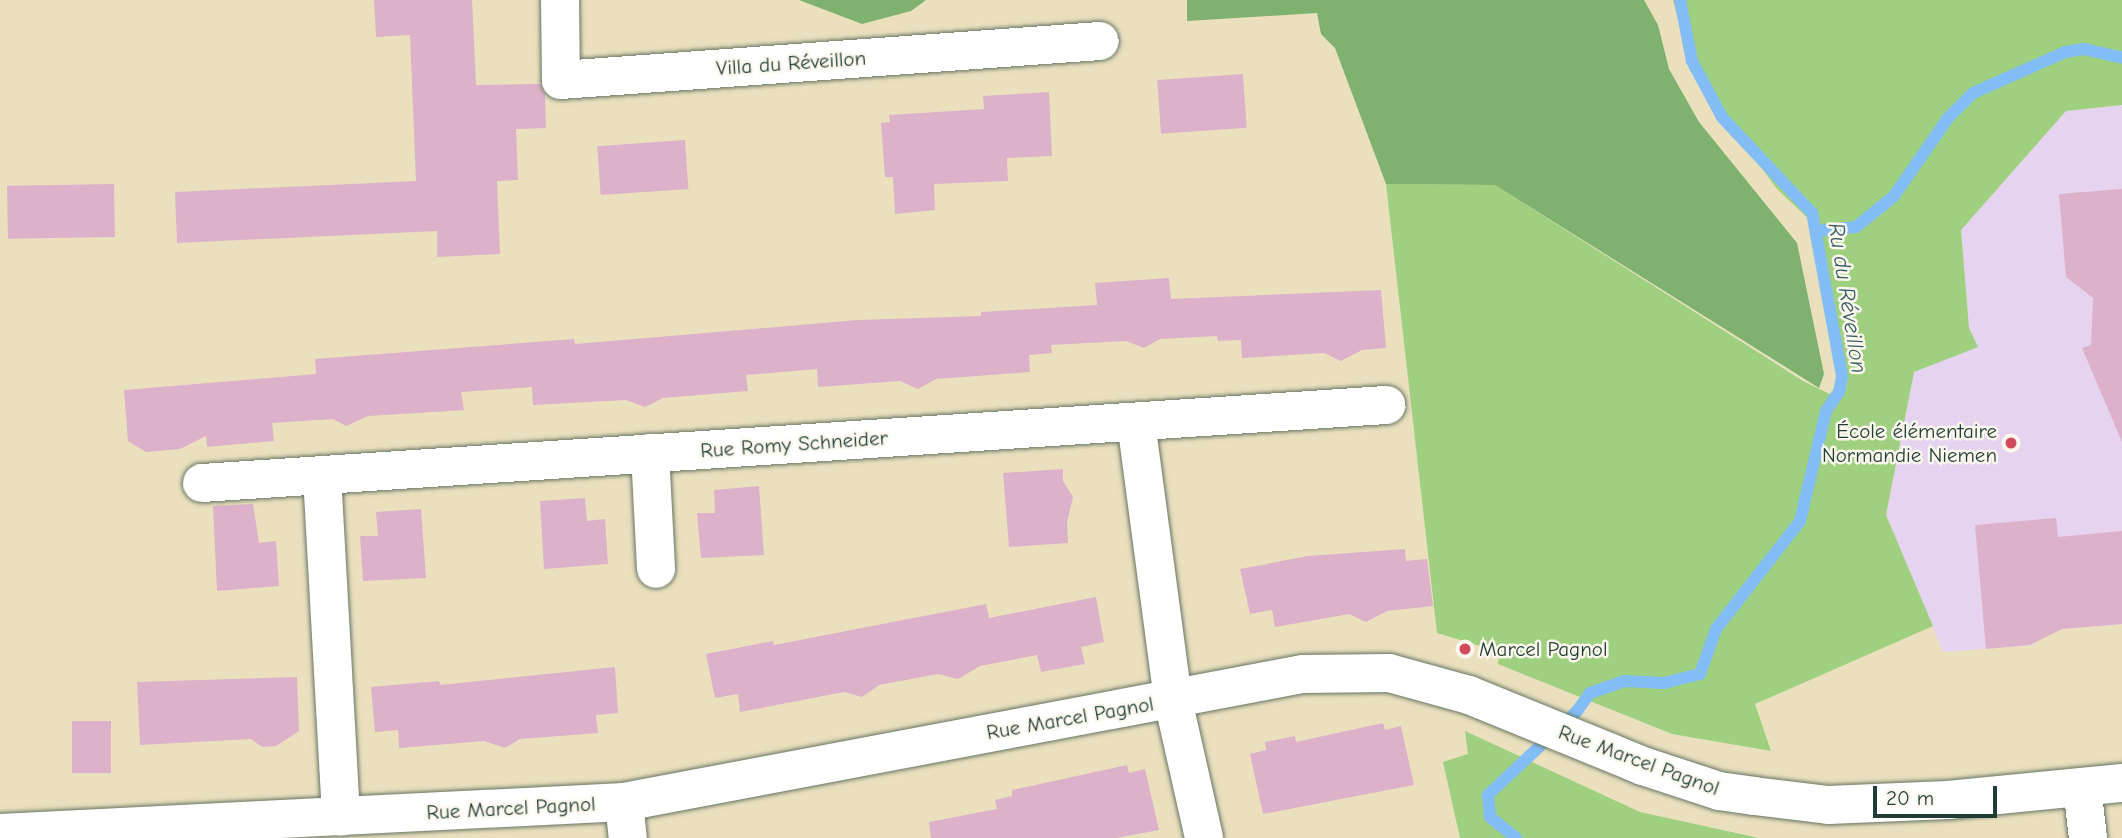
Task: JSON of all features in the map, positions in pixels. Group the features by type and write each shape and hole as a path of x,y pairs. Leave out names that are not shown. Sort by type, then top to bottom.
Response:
{"street":[{"name":"Villa du Réveillon","path":"560,0 561,80 1100,41"},
{"name":"Rue Romy Schneider","path":"202,483 1386,405"},
{"path":"1136,422 1173,700 1204,838"},
{"path":"650,453 656,569"},
{"path":"322,475 341,816"},
{"name":"Rue Marcel Pagnol","path":"0,834 341,816 626,820 1303,674 1389,673 1469,695 1579,740 1719,791 1828,805 2122,783"},
{"path":"2082,787 2088,838"}],"shaded area":[{"name":"École élémentaire Normandie Niemen","path":"2122,105 2122,624 2098,627 2096,614 2034,634 2035,645 1943,652 1886,515 1914,372 1977,346 1969,328 1961,230 2066,111"}],"green space":[{"path":"799,0 926,0 911,11 862,24"},
{"path":"1187,0 1644,0 1658,25 1669,69 1699,122 1797,243 1824,374 1819,388 1495,185 1386,184 1335,48 1321,34 1317,13 1187,21"},
{"path":"1673,0 2122,0 2122,105 2066,111 1961,230 1969,328 1978,347 1914,372 1886,515 1933,626 1755,704 1771,751 1672,734 1498,664 1500,652 1437,633 1386,184 1495,185 1803,381 1840,399 1847,384 1822,245 1813,223 1777,189 1692,73"},
{"path":"1465,731 1640,812 1759,838 1460,838 1443,762 1468,754"}],"building":[{"path":"374,0 472,0 476,85 540,84 545,94 546,128 516,129 518,180 497,181 500,254 437,257 437,231 177,243 175,192 416,181 410,35 376,37"},
{"path":"1243,74 1247,128 1161,134 1157,80"},
{"path":"1049,92 1052,156 1007,158 1008,181 934,184 935,210 895,214 893,177 885,177 881,123 890,122 889,115 984,109 983,96"},
{"path":"685,140 688,189 601,195 597,146"},
{"path":"114,184 115,237 8,239 7,186"},
{"path":"2122,189 2122,442 2082,348 2091,345 2093,298 2066,277 2059,194"},
{"path":"1169,278 1171,299 1381,290 1386,348 1362,350 1341,361 1324,353 1242,358 1241,340 1218,341 1217,336 1160,339 1144,348 1126,341 1051,345 1052,353 1029,355 1030,372 936,379 918,389 900,381 818,387 817,369 746,375 748,391 663,398 645,407 626,400 533,405 532,387 461,392 464,410 368,416 346,426 333,419 272,423 274,441 207,447 206,436 180,449 146,452 128,441 124,390 316,374 315,359 574,339 575,344 858,320 981,316 981,312 1097,305 1095,283"},
{"path":"1063,469 1063,481 1073,497 1067,522 1068,543 1009,547 1003,473"},
{"path":"759,486 764,555 701,558 697,513 715,513 714,490"},
{"path":"585,498 587,521 605,519 608,564 544,569 540,501"},
{"path":"253,504 259,543 276,541 279,586 217,591 213,506"},
{"path":"421,509 426,578 363,581 360,536 378,536 376,512"},
{"path":"2056,518 2058,537 2122,531 2122,624 2062,629 2030,645 1986,649 1975,525"},
{"path":"1405,549 1406,561 1427,559 1433,606 1387,611 1366,622 1349,614 1275,627 1272,610 1250,614 1240,569 1308,556"},
{"path":"1096,597 1104,642 1081,647 1085,664 1041,672 1037,655 980,666 958,679 938,674 879,685 862,697 844,692 740,712 738,694 715,698 706,654 773,641 774,645 986,604 989,618"},
{"path":"615,667 618,713 596,715 598,733 520,739 505,748 484,741 399,748 398,730 375,732 371,687 439,681 440,685"},
{"path":"297,677 299,731 276,746 262,747 251,739 140,745 137,682"},
{"path":"72,721 111,721 111,773 72,773"},
{"path":"1383,723 1385,730 1401,726 1414,785 1263,814 1250,754 1266,750 1265,742 1295,736 1296,742"},
{"path":"1127,765 1129,773 1145,769 1159,830 1116,838 931,838 929,822 997,809 995,800 1012,796 1012,790"}],"waterway":[{"name":"Ru du Réveillon","path":"1516,838 1490,817 1488,795 1577,711 1590,693 1624,681 1664,683 1700,674 1716,629 1800,521 1826,411 1839,392 1842,376 1812,213 1722,117 1692,61 1680,0"},
{"path":"1817,231 1856,227 1894,196 1948,118 1973,93 2065,52 2084,49 2122,58"}],"place":[{"name":"École élémentaire Normandie Niemen","path":"2011,443"},
{"name":"Marcel Pagnol","path":"1465,649"}]}
